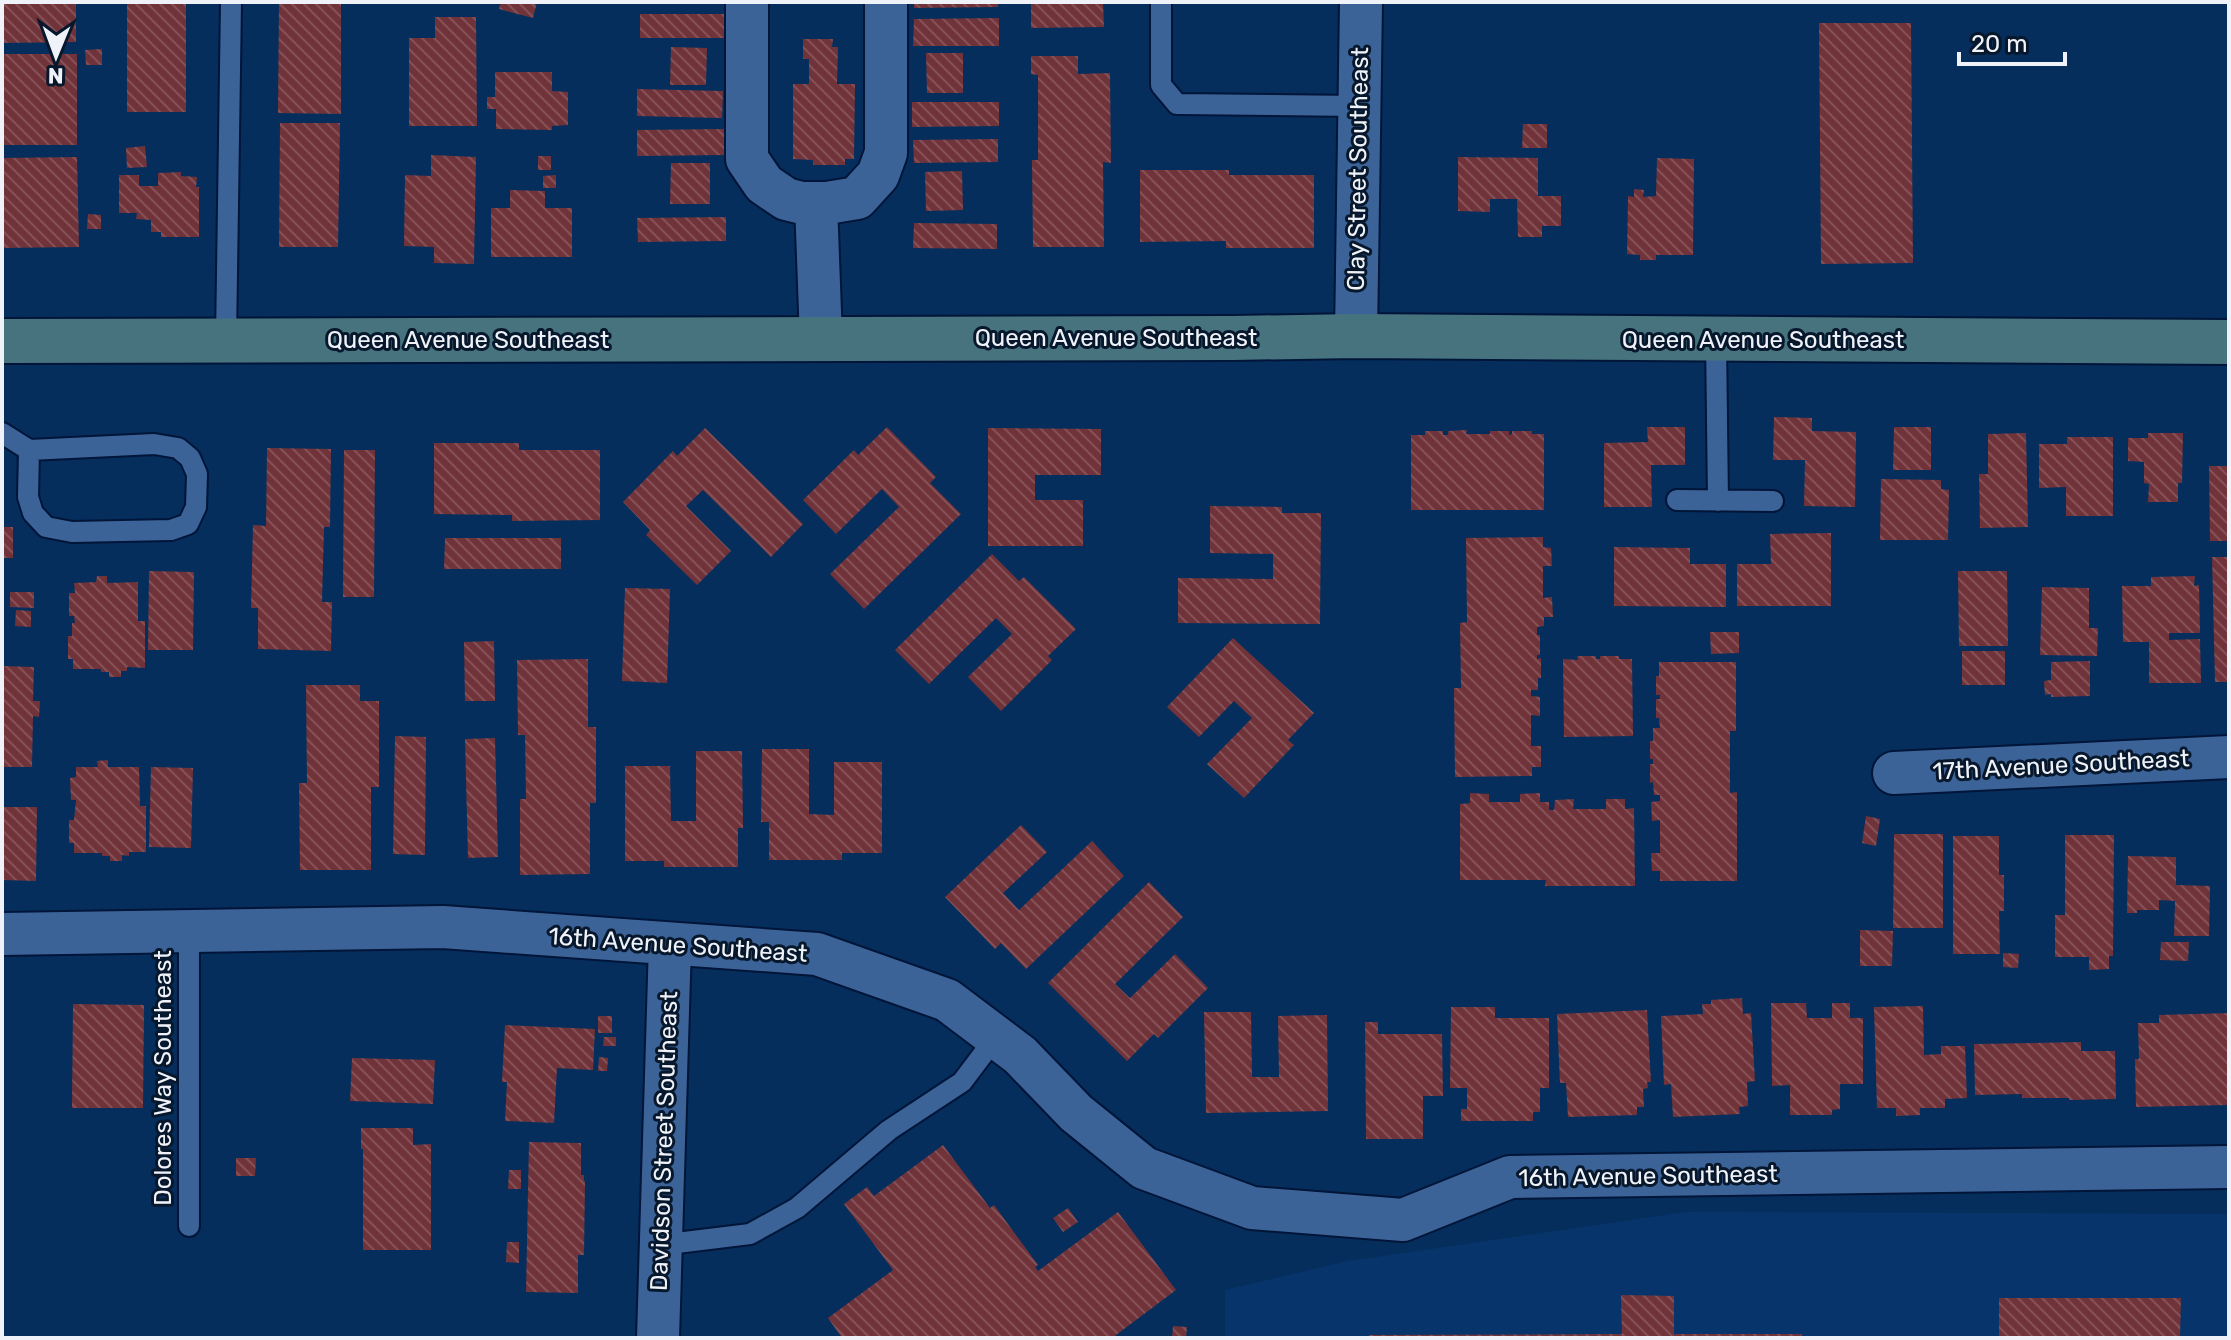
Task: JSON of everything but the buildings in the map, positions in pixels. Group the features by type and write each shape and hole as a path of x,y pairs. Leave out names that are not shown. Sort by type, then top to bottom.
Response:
{"main road":[{"name":"Queen Avenue Southeast","path":"2,341 1356,336 2229,342"}],"street":[{"path":"747,2 747,159 764,184 786,199 816,203 857,198 878,175 886,153 886,2"},
{"name":"Clay Street Southeast","path":"1356,336 1361,2"},
{"path":"816,203 821,339"},
{"name":"17th Avenue Southeast","path":"1894,773 2229,757"},
{"name":"16th Avenue Southeast","path":"2,934 443,927 817,954 947,1000 1020,1055 1076,1113 1144,1168 1252,1208 1403,1220 1510,1177 2229,1167"},
{"name":"Davidson Street Southeast","path":"658,1338 670,944"}],"lane":[{"path":"226,340 231,2"},
{"path":"1161,2 1161,85 1177,104 1359,106"},
{"path":"1716,339 1718,501"},
{"path":"2,433 29,450 154,444 178,448 190,458 197,474 196,507 188,524 171,530 72,532 46,527 33,513 28,497 29,450"},
{"path":"1677,500 1773,501"},
{"name":"Dolores Way Southeast","path":"189,930 189,1226"},
{"path":"660,1245 750,1234 797,1208 889,1130 962,1082 996,1037"}],"shaded area":[{"path":"1686,1212 2229,1214 2229,1338 1225,1338 1225,1290 1348,1261"}]}
